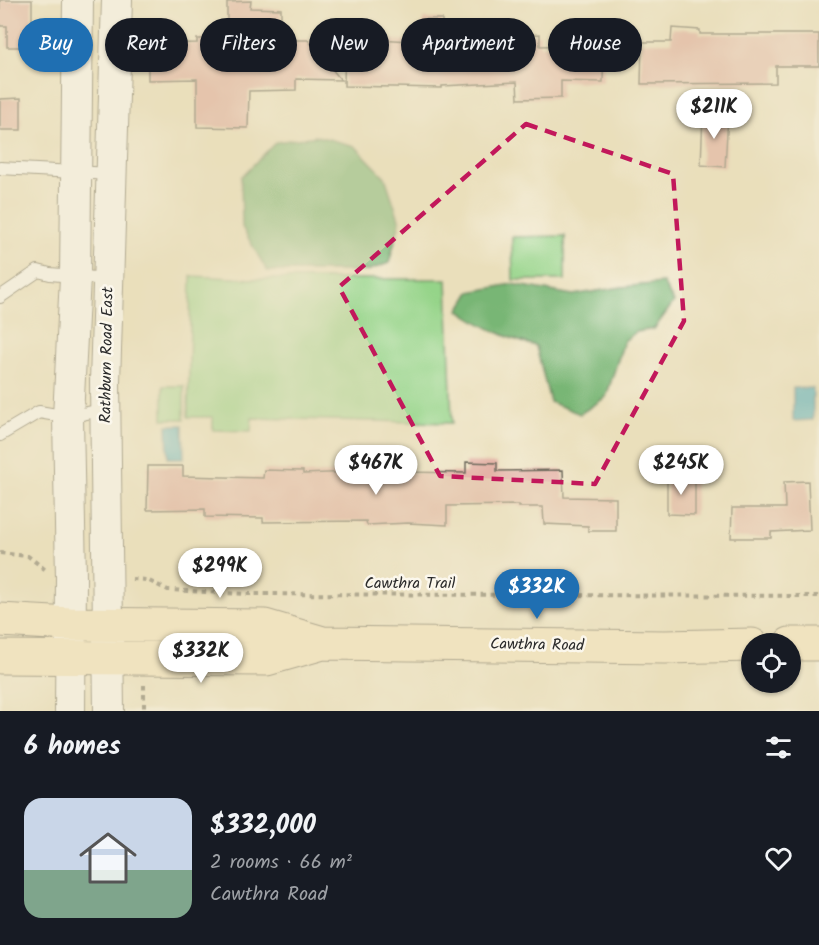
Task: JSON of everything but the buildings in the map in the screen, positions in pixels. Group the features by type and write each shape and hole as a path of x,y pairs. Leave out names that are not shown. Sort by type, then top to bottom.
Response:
{"main road":[{"name":"Cawthra Road","path":"0,620 70,624 265,626 323,643 665,647 741,645"},
{"name":"Cawthra Road","path":"0,657 267,659 323,643"},
{"path":"801,644 819,644"}],"street":[{"name":"Rathburn Road East","path":"70,711 68,417 75,277 78,0"},
{"name":"Rathburn Road East","path":"109,711 105,382 117,0"}],"lane":[{"path":"0,168 112,174"},
{"path":"0,297 38,271 75,277 109,279"},
{"path":"0,435 39,412 68,417 106,409"}],"path":[{"path":"0,553 28,556 38,562 53,577"},
{"name":"Cawthra Trail","path":"147,580 168,590 245,594 819,596"},
{"path":"143,681 144,711"}],"highlighted area":[{"path":"526,124 673,174 684,321 595,484 440,476 339,287"}],"green space":[{"path":"317,136 355,146 385,177 400,222 389,263 367,271 267,271 242,227 241,177 276,142"},
{"path":"565,236 565,280 513,280 512,237"},
{"path":"191,276 254,279 447,279 452,423 252,418 251,431 213,430 213,417 188,417"},
{"path":"663,283 674,302 654,329 636,332 624,341 606,397 580,414 550,402 536,346 496,332 459,310 470,292 512,284 573,295"},
{"path":"163,386 184,386 184,419 163,419"}],"water":[{"path":"793,388 813,388 813,420 793,421"},
{"path":"167,425 183,425 184,458 168,458"}]}
